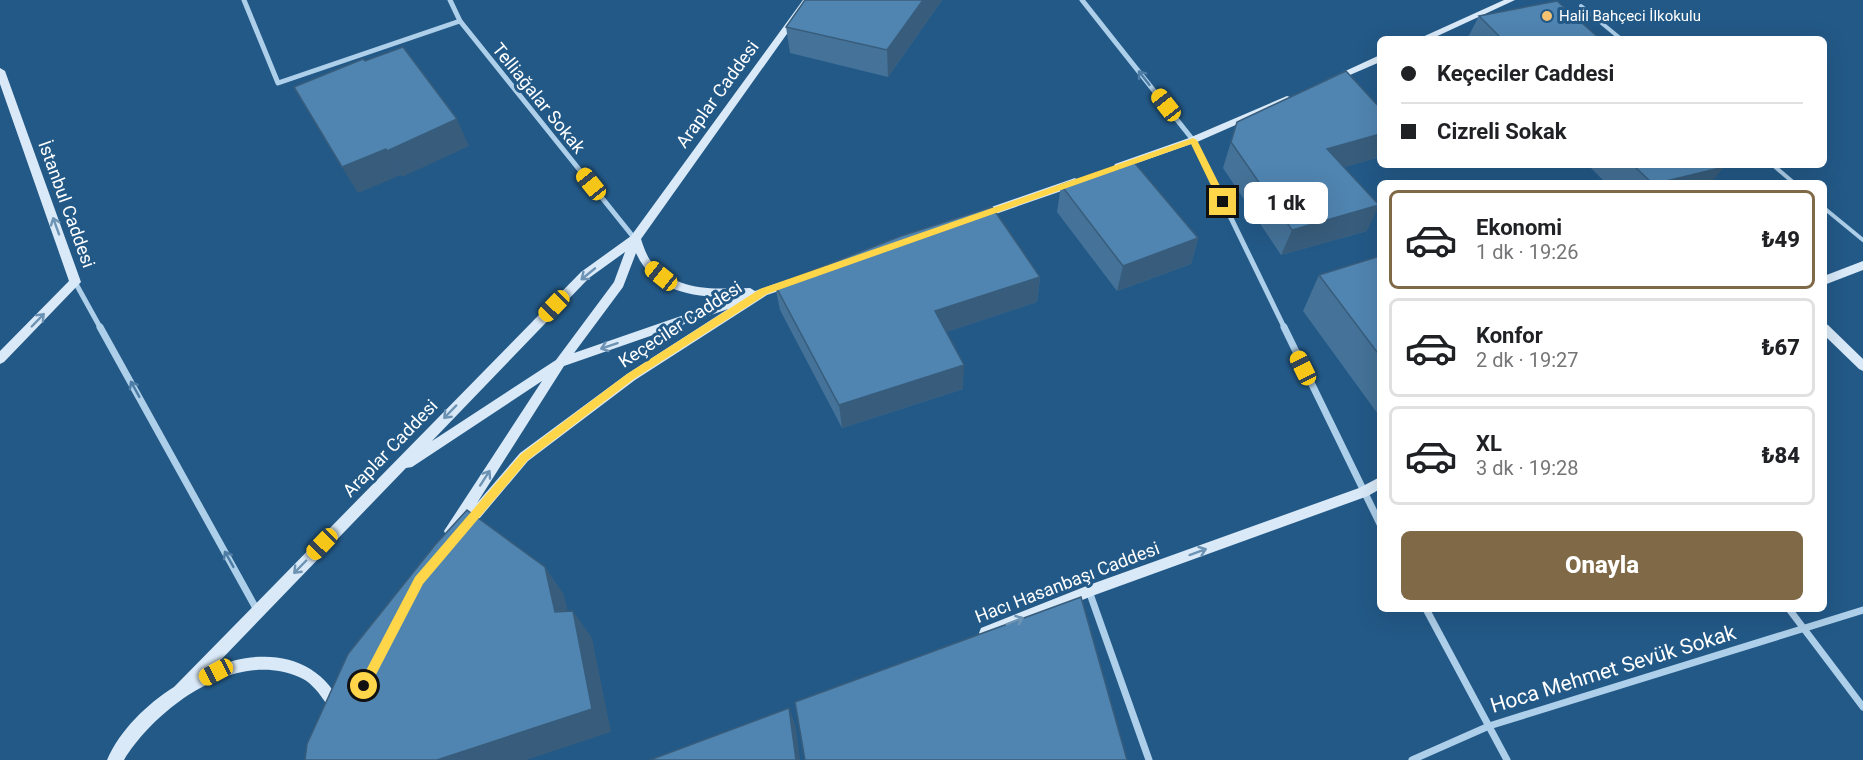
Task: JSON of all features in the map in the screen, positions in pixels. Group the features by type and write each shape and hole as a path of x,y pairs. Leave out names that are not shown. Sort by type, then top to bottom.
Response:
{"street":[{"path":"244,0 278,83 460,21"},
{"name":"Telliağalar Sokak","path":"450,0 460,21 635,239"},
{"name":"Araplar Caddesi","path":"447,543 560,363 619,285 635,239 807,0"},
{"path":"1082,0 1193,140 1377,518"},
{"path":"1430,36 1511,0"},
{"path":"1318,85 1377,59"},
{"name":"İstanbul Caddesi","path":"0,71 75,282 0,359"},
{"path":"1103,172 1193,140 1297,94"},
{"path":"967,220 1092,176"},
{"path":"635,239 649,267 672,285 710,294 764,292"},
{"name":"Araplar Caddesi","path":"180,691 585,275 635,239"},
{"path":"1827,280 1863,265"},
{"name":"Keçeciler Caddesi","path":"447,543 524,457 631,376 764,292 797,280"},
{"path":"75,282 257,611"},
{"path":"387,477 560,363 764,292"},
{"path":"1827,331 1863,366"},
{"name":"Hacı Hasanbaşı Caddesi","path":"967,640 1089,591 1363,492 1377,485"},
{"path":"1089,591 1149,760"},
{"name":"Hoca Mehmet Sevük Sokak","path":"1412,760 1489,726 1863,610"},
{"path":"1428,612 1507,760"},
{"path":"1791,612 1863,707"},
{"path":"115,760 147,718 180,691 216,672 252,663 285,664 313,676 332,697 342,728"}],"lane":[{"path":"1581,6 1617,36"},
{"path":"1776,168 1790,180"},
{"path":"1827,210 1863,240"}],"building":[{"path":"805,0 923,0 887,50 786,27"},
{"path":"1557,1 1597,36 1499,36 1479,16"},
{"path":"403,47 457,119 387,151 386,149 342,167 294,87 363,59 365,61"},
{"path":"1346,71 1377,105 1377,135 1327,149 1377,203 1377,206 1292,230 1231,142 1237,122"},
{"path":"1133,161 1198,238 1123,266 1061,185"},
{"path":"1636,168 1720,168 1670,180 1649,180"},
{"path":"992,207 1040,277 935,311 964,365 839,405 775,285 901,236"},
{"path":"1377,257 1377,352 1319,275"},
{"path":"467,510 545,567 555,612 573,611 592,709 437,760 305,760 307,744 348,654 435,545"},
{"path":"1081,597 1127,760 805,760 795,702"},
{"path":"789,708 796,760 650,760"}],"place":[{"name":"Halil Bahçeci İlkokulu","path":"1547,16"}],"route":[{"path":"364,686 419,580 524,457 631,376 764,292 1193,140 1223,202"}]}
